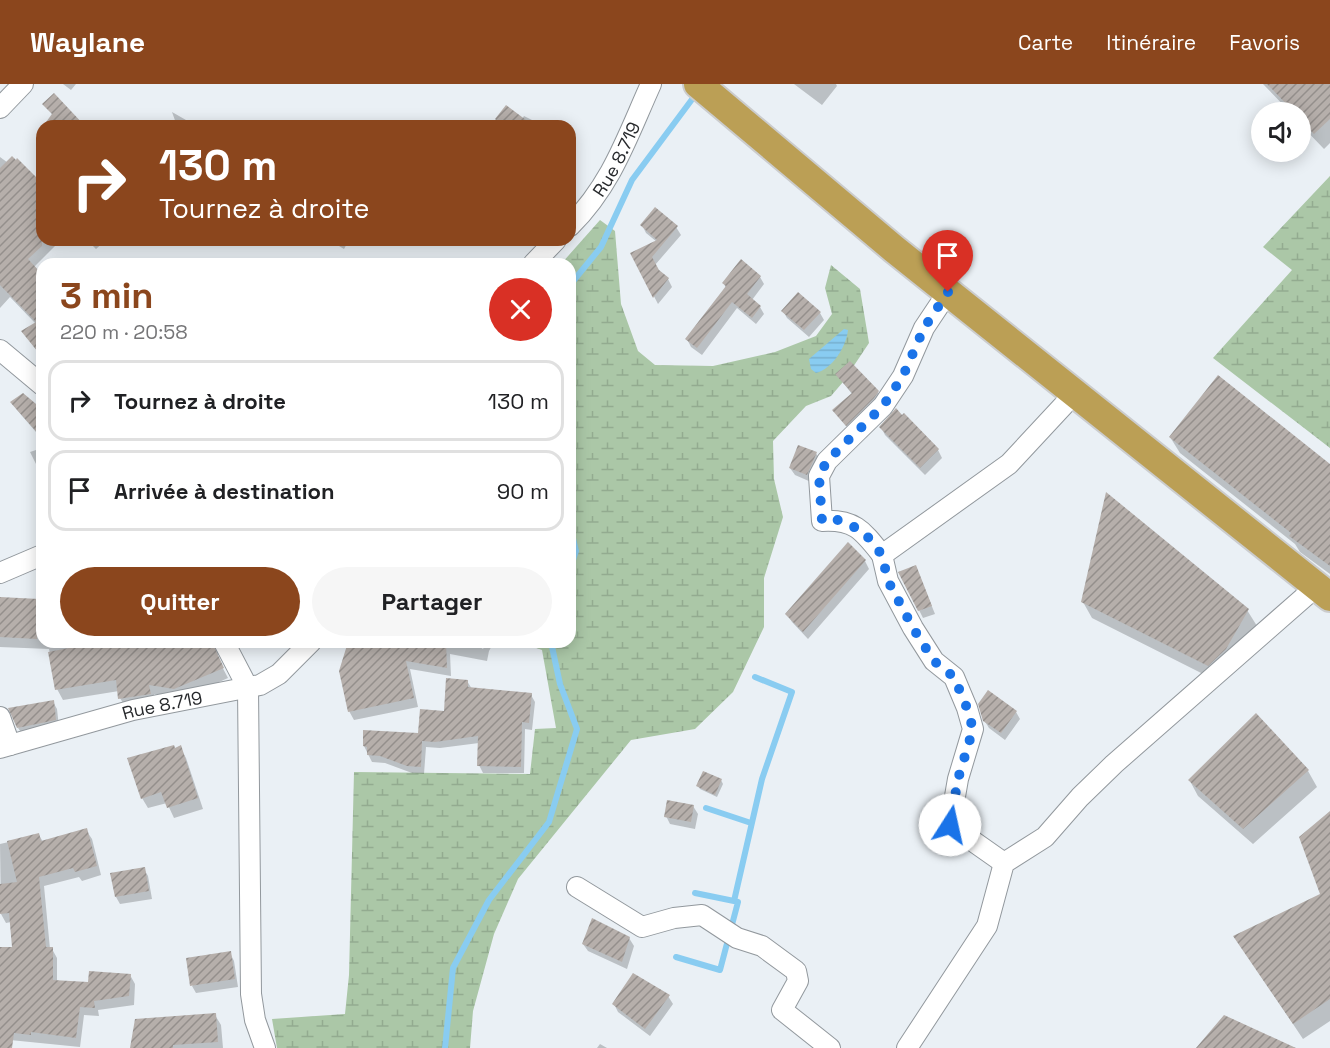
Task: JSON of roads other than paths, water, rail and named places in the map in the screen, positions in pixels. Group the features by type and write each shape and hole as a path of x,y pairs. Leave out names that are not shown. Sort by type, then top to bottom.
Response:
{"highway":[{"path":"698,84 948,292 1323,592"}],"street":[{"path":"0,108 23,84"},
{"name":"Rue 8.719","path":"576,220 610,177 651,84"},
{"path":"539,258 550,246"},
{"path":"948,292 929,320 903,376 883,406 827,461 819,476 822,521 838,520 863,531 882,555 888,581 913,628 934,661 954,677 973,729 958,779 950,825 1004,863"},
{"path":"0,350 36,380"},
{"path":"882,555 1009,464 1075,393"},
{"path":"0,573 36,558"},
{"path":"907,1048 987,926 1004,863 1045,837 1080,797 1114,764 1323,592"},
{"path":"228,648 248,688 251,994 255,1020 265,1048"},
{"name":"Rue 8.719","path":"5,747 133,711 260,685 279,674 305,648"},
{"path":"0,717 5,747"},
{"path":"577,887 642,927 674,918 702,915 737,938 762,946 796,971 798,981 782,1010 830,1048"}],"water":[{"path":"844,329 848,330 847,337 838,356 828,367 816,373 811,369 809,359"}],"waterway":[{"path":"576,278 601,247 632,180 696,94"},
{"path":"445,1048 453,968 489,900 549,822 577,729 560,684 552,648"},
{"path":"676,957 720,970 738,902 734,901 762,779 792,692 755,677"},
{"path":"706,808 751,823"},
{"path":"695,893 734,901"}]}
